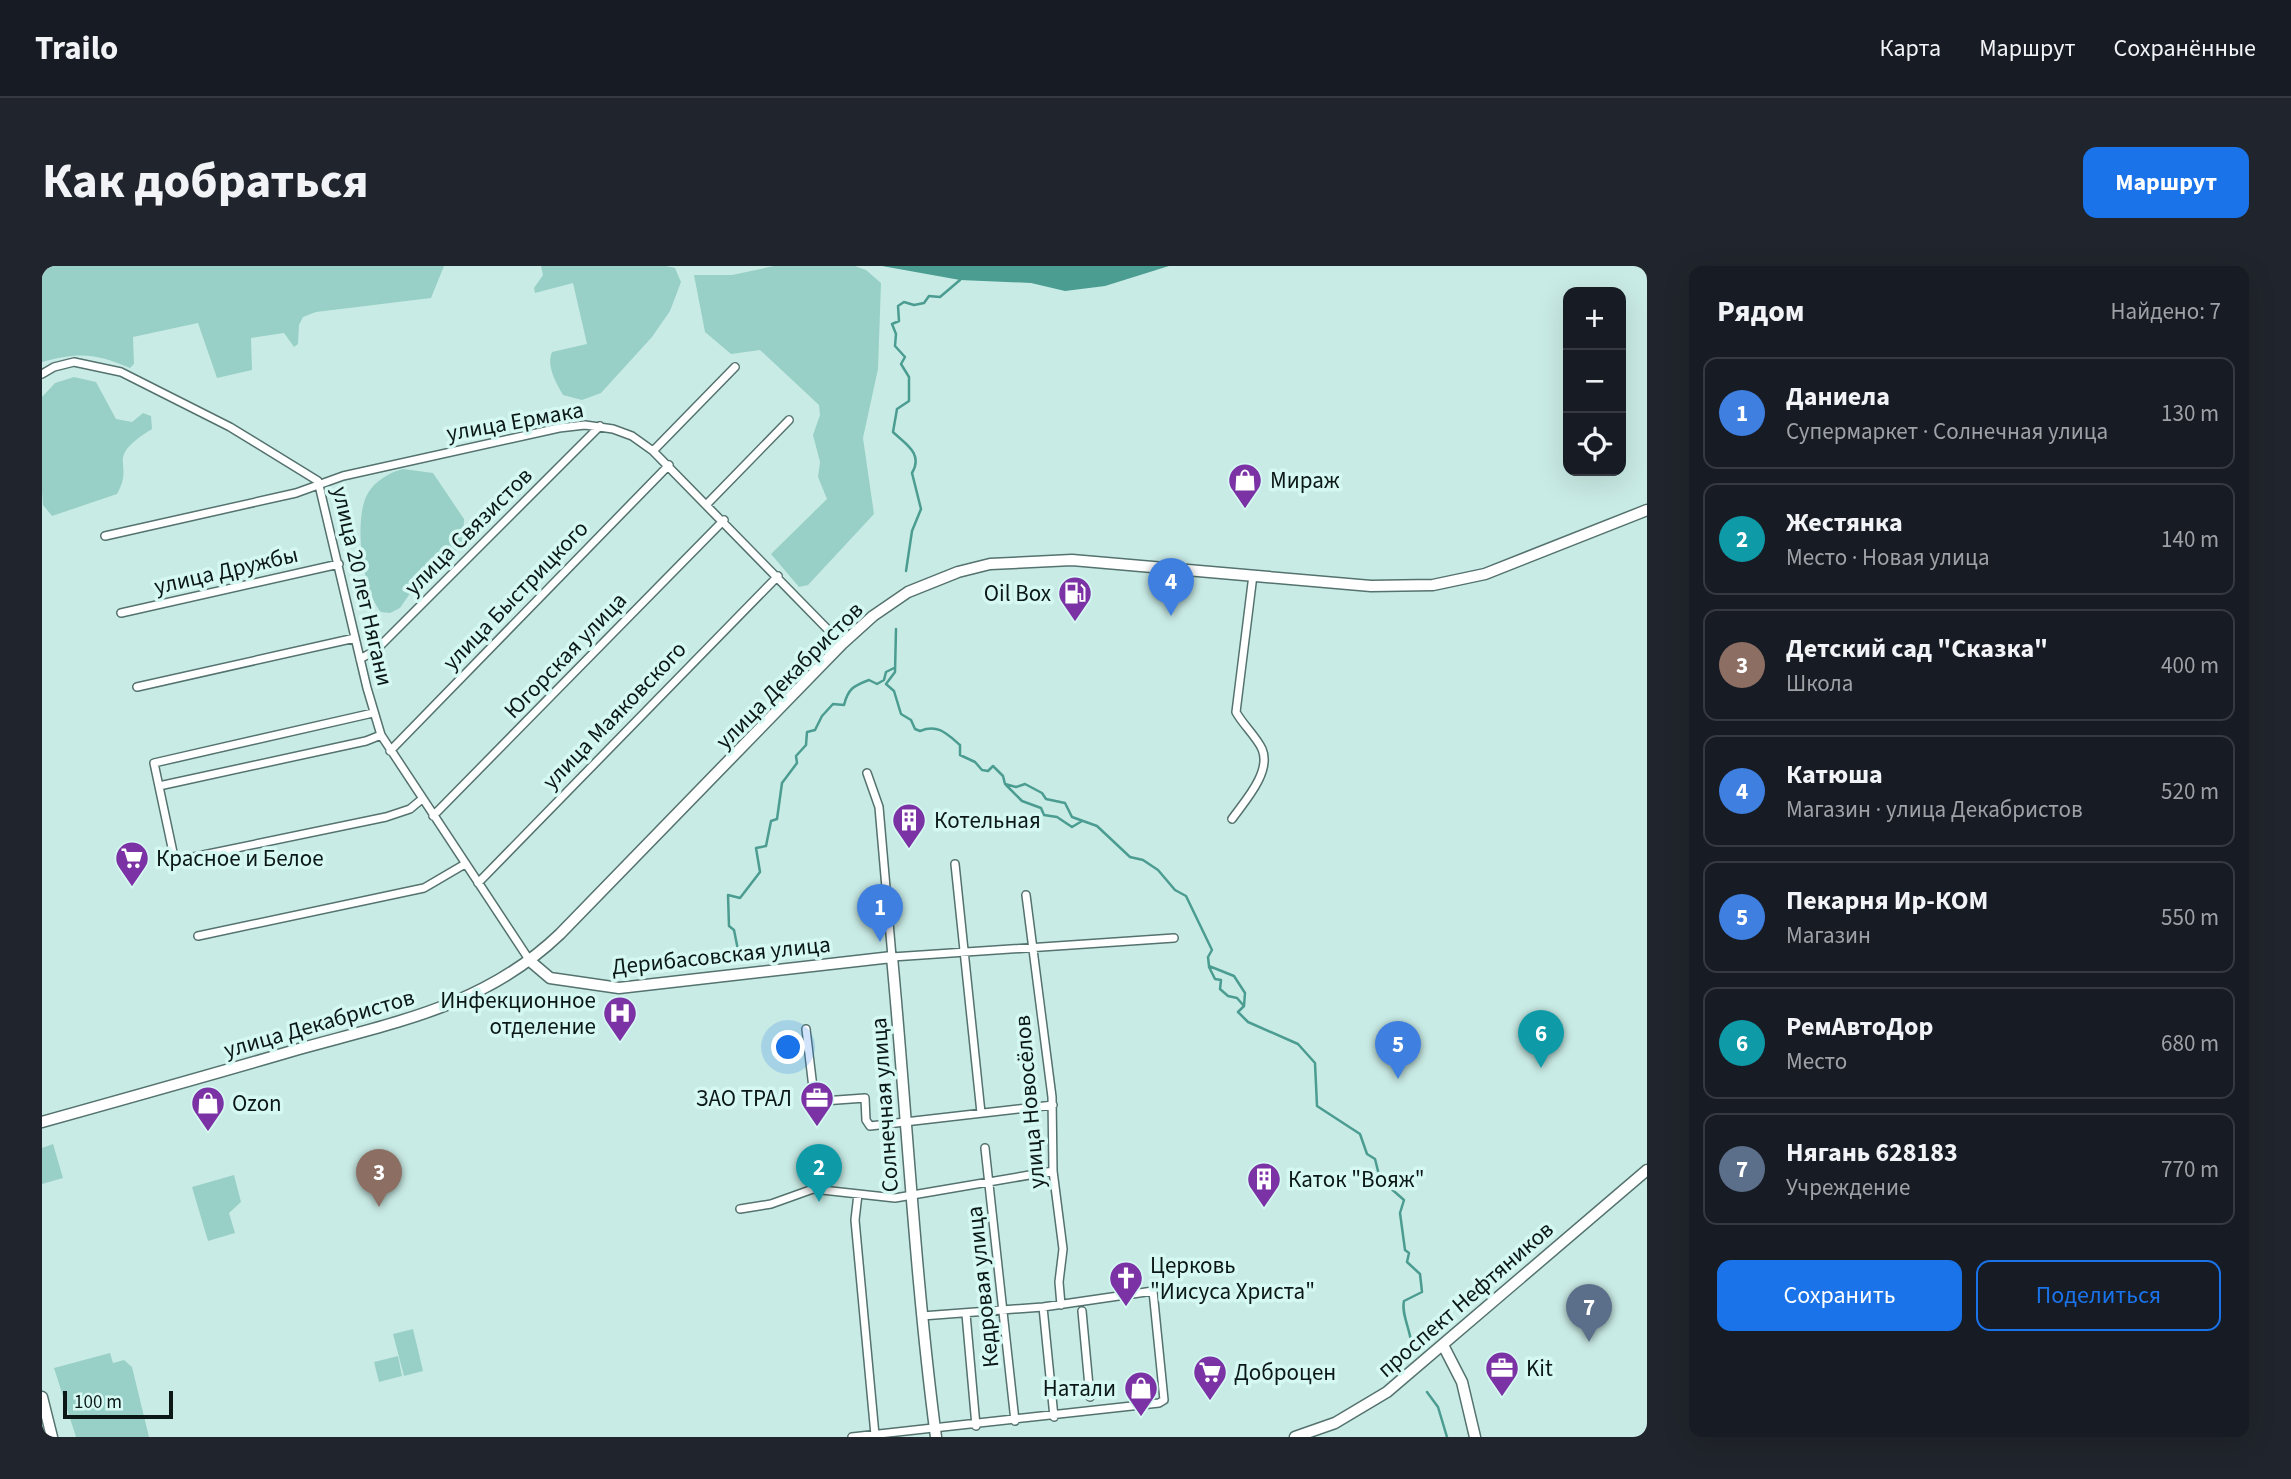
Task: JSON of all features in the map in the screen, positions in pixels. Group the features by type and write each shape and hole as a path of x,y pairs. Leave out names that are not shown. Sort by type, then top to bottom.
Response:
{"main road":[{"name":"улица Декабристов","path":"42,1122 446,1007 488,988 530,961 709,783 842,644 873,616 908,592 958,572 990,564 1072,560 1371,586 1441,584 1505,567 1647,510"},
{"name":"Дерибасовская улица","path":"530,961 550,978 619,988 892,957"},
{"name":"Солнечная улица","path":"892,957 911,1196 935,1433"},
{"name":"проспект Нефтяников","path":"1295,1437 1335,1423 1362,1409 1443,1345 1647,1170"},
{"path":"1443,1345 1462,1382 1475,1437"},
{"path":"42,1397 52,1437"}],"street":[{"name":"улица 20 лет Нягани","path":"42,374 54,367 74,362 121,372 230,427 314,476 321,485 373,713 382,735 530,961"},
{"path":"653,451 735,367"},
{"path":"708,503 789,420"},
{"name":"улица Ермака","path":"105,536 296,493 343,477 480,444 559,428 600,426 632,436 669,465 842,644"},
{"name":"улица Связистов","path":"360,659 376,650 600,426"},
{"name":"улица Быстрицкого","path":"390,751 669,465"},
{"name":"Югорская улица","path":"433,816 724,520"},
{"name":"улица Дружбы","path":"121,613 339,565"},
{"path":"1232,819 1261,775 1264,762 1261,748 1236,712 1253,575"},
{"name":"улица Маяковского","path":"478,883 778,576"},
{"path":"137,687 355,638"},
{"path":"373,713 154,763 174,857 179,860 386,817 400,813 422,799"},
{"path":"159,786 366,741 382,735"},
{"name":"Солнечная улица","path":"867,773 879,807 892,957"},
{"path":"198,936 424,888 465,864"},
{"path":"955,864 981,1113"},
{"name":"улица Новосёлов","path":"1026,895 1053,1104 1053,1171 1063,1249 1059,1282 1061,1305"},
{"name":"Дерибасовская улица","path":"892,957 1174,938"},
{"path":"806,1029 816,1098 823,1101 864,1098 866,1120 870,1126 1053,1104"},
{"name":"Кедровая улица","path":"985,1149 1015,1421"},
{"path":"740,1209 771,1204 813,1189 834,1189 881,1198 911,1196 989,1180 1053,1171"},
{"path":"858,1194 855,1220 875,1435"},
{"path":"852,1437 935,1433 1159,1404 1165,1395 1153,1291 1043,1307 922,1316"},
{"path":"1043,1307 1054,1417"},
{"path":"1082,1311 1090,1397"},
{"path":"966,1314 976,1426"}],"shaded area":[{"path":"42,266 444,266 431,298 316,312 303,317 299,325 298,344 294,347 284,333 251,338 252,370 217,378 198,323 133,337 134,364 130,368 107,359 86,356 42,362"},
{"path":"541,266 666,266 675,268 681,282 670,311 652,337 601,393 582,400 563,395 550,363 552,352 587,344 573,283 535,293 534,288 543,275"},
{"path":"774,266 855,266 866,270 881,283 878,369 863,438 874,514 808,585 799,587 771,554 827,499 818,477 820,462 813,435 820,415 819,405 760,350 731,354 705,332 694,275 732,275"},
{"path":"882,266 1169,266 1105,286 1065,291 1031,283 960,280"},
{"path":"74,377 96,382 116,419 132,422 143,413 151,416 152,429 137,439 124,454 122,483 117,494 52,516 43,505 42,397 55,383"},
{"path":"403,469 433,473 464,519 463,540 459,548 427,569 400,608 390,613 381,612 369,588 362,554 363,504 371,489 383,478"},
{"path":"53,1144 63,1178 42,1184 42,1148"},
{"path":"234,1175 241,1202 229,1213 235,1233 208,1241 192,1187"},
{"path":"413,1329 423,1371 404,1376 393,1334"},
{"path":"110,1353 113,1363 124,1360 132,1367 149,1437 76,1437 54,1368"},
{"path":"398,1356 402,1376 379,1382 374,1362"}],"waterway":[{"path":"906,571 912,531 921,509 912,473 916,460 914,454 893,432 897,409 909,401 909,377 901,364 905,357 895,346 896,334 892,324 899,321 898,306 904,302 914,305 924,303 929,296 940,297 960,280"},
{"path":"896,629 895,672 886,684 894,691 901,714 911,720 915,729 942,731 960,745 960,755 975,762 982,770 988,771 993,766 1003,776 1005,784 1016,787 1025,784 1042,793 1046,799 1065,803 1072,817 1097,826 1130,857 1143,860 1158,870 1175,890 1186,896 1212,950 1208,957 1209,966 1234,976 1245,993 1244,1006 1238,1012 1248,1022 1298,1044 1315,1063 1317,1106 1360,1134 1367,1154 1375,1159 1380,1179 1404,1200 1400,1213 1405,1250 1409,1253 1407,1262 1420,1274 1422,1292 1404,1301 1411,1342"},
{"path":"738,950 734,930 729,926 728,895 740,898 760,872 756,848 766,846 771,821 777,819 782,783 797,763 796,756 806,745 807,732 815,730 822,716 833,704 844,705 847,695 855,686 869,680 877,684 884,680 886,672 894,668"},
{"path":"1006,785 1022,801 1041,808 1044,815 1057,817 1072,827 1082,821"},
{"path":"1209,967 1215,979 1221,980 1220,989 1228,996 1237,998 1244,1006"},
{"path":"1427,1392 1438,1407 1447,1437"}],"place":[{"name":"Мираж","path":"1245,510"},
{"name":"Катюша","path":"1171,616"},
{"name":"Oil Box","path":"1075,623"},
{"name":"Котельная","path":"909,850"},
{"name":"Красное и Белое","path":"132,888"},
{"name":"Даниела","path":"880,942"},
{"name":"Инфекционное отделение","path":"620,1043"},
{"name":"РемАвтоДор","path":"1541,1068"},
{"name":"Пекарня Ир-КОМ","path":"1398,1079"},
{"name":"ЗАО ТРАЛ","path":"817,1128"},
{"name":"Ozon","path":"208,1133"},
{"name":"Жестянка","path":"819,1202"},
{"name":"Детский сад \"Сказка\"","path":"379,1207"},
{"name":"Каток \"Вояж\"","path":"1264,1209"},
{"name":"Церковь \"Иисуса Христа\"","path":"1126,1308"},
{"name":"Нягань 628183","path":"1589,1342"},
{"name":"Kit","path":"1502,1398"},
{"name":"Доброцен","path":"1210,1402"},
{"name":"Натали","path":"1141,1418"}]}
